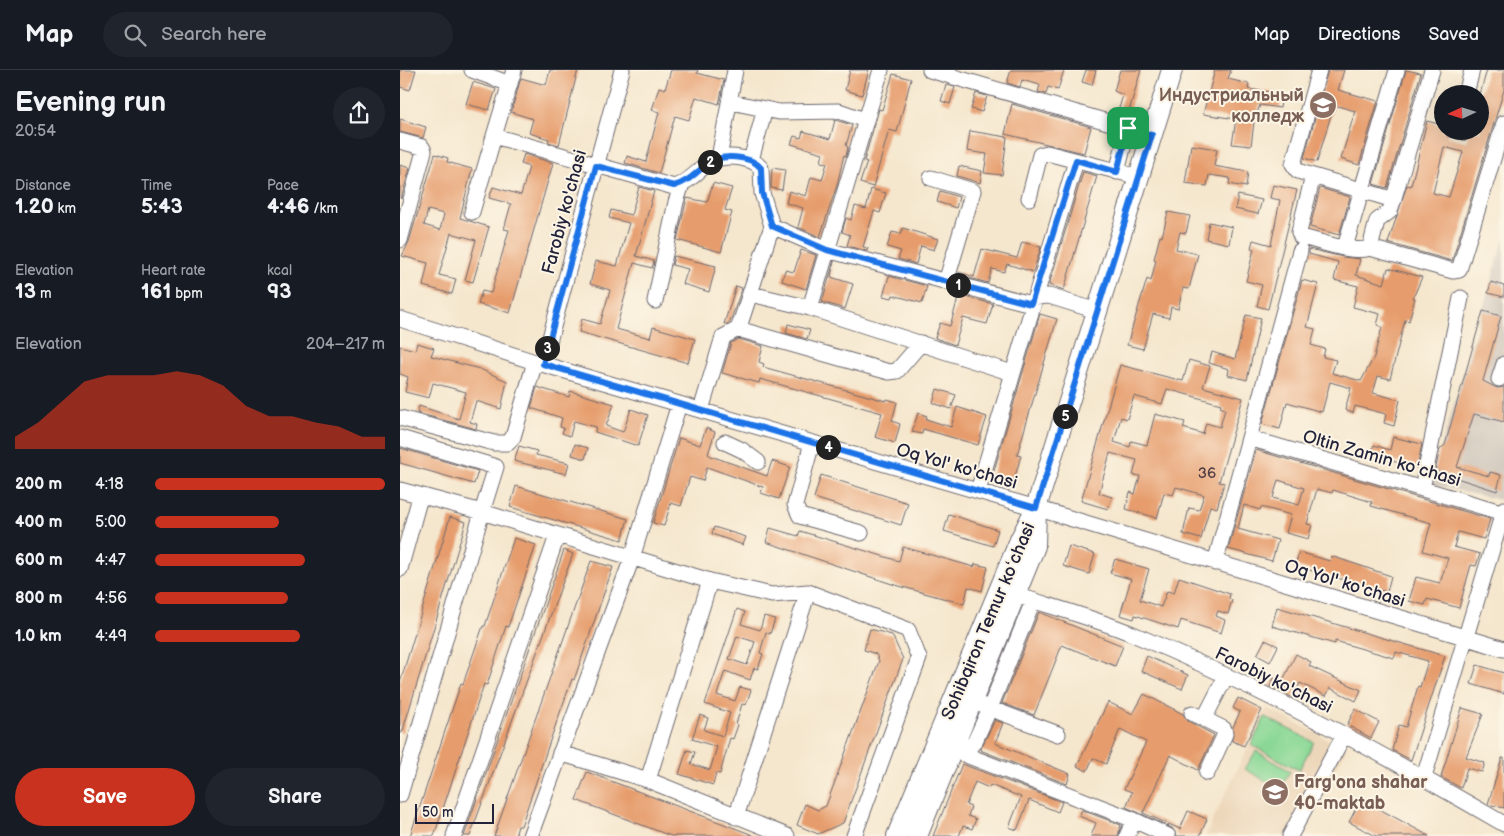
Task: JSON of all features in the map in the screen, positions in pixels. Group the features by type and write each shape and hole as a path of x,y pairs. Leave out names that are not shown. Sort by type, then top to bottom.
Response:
{"main road":[{"path":"1036,508 1172,70"},
{"name":"Sohibqiron Temur koʻchasi","path":"917,836 981,705 1025,598 1035,546 1036,508"},
{"name":"Sohibqiron Temur koʻchasi","path":"897,836 1020,540 1036,508"}],"street":[{"path":"472,70 512,77 472,212"},
{"name":"Farobiy ko'chasi","path":"400,418 494,443 508,443 513,437 539,363 622,70"},
{"path":"719,158 731,102 735,70"},
{"path":"810,308 881,70"},
{"path":"1319,70 1293,164 1298,171 1394,200"},
{"path":"1345,248 1397,70"},
{"path":"1370,248 1377,221 1388,215 1394,200 1432,70"},
{"path":"1468,85 1472,70"},
{"path":"934,71 1152,135"},
{"path":"731,102 779,112 839,111 865,120"},
{"path":"751,160 765,109"},
{"path":"1313,176 1299,235 1345,248 1363,250 1370,248 1453,271 1459,270 1504,123"},
{"path":"1117,172 1128,128"},
{"path":"494,136 596,166 674,186 682,184 712,160 726,155 751,160 761,168 762,193 772,226 738,329 723,337 700,410"},
{"path":"400,141 422,147 424,151 405,200 400,240"},
{"path":"1029,198 1040,155 1047,153 1139,178"},
{"path":"978,491 1031,304 1076,160"},
{"path":"931,178 973,191 946,282"},
{"path":"655,301 676,202 682,184"},
{"path":"772,226 827,250 1031,304"},
{"path":"1214,563 1300,251"},
{"path":"751,294 810,308 1012,373"},
{"path":"1031,304 1035,297 1050,296 1097,311"},
{"path":"1422,489 1461,298"},
{"name":"Oq Yol' ko'chasi","path":"400,319 539,363 1036,508 1504,649"},
{"path":"738,329 889,372 897,371 921,343"},
{"path":"1499,379 1504,364"},
{"path":"530,836 632,558 679,404"},
{"path":"742,450 748,424"},
{"path":"400,438 496,467 400,795"},
{"name":"Oltin Zamin koʻchasi","path":"1249,438 1504,512"},
{"path":"725,442 742,450 758,462"},
{"path":"812,443 795,505 800,516 861,533"},
{"path":"400,490 420,497 482,512 710,581 772,595 808,592 908,630 919,658 854,836"},
{"path":"400,569 420,497"},
{"path":"1424,777 1504,512"},
{"path":"454,836 557,536"},
{"path":"648,780 710,581"},
{"path":"736,817 808,592"},
{"name":"Farobiy ko'chasi","path":"1025,598 1134,634 1226,676 1424,777 1504,824"},
{"path":"1206,773 1225,734 1224,729 1198,716 1226,676"},
{"path":"981,705 1058,734"},
{"path":"1290,836 1344,735"},
{"path":"959,752 1134,820 1168,836"},
{"path":"560,753 648,780 787,836"},
{"path":"1127,836 1134,820"}],"shaded area":[{"path":"1504,239 1504,501 1430,484"},
{"name":"Farg'ona shahar 40-maktab","path":"1267,708 1346,749 1302,836 1205,836"}],"green space":[{"path":"1265,717 1314,742 1299,770 1251,745"},
{"path":"1256,751 1290,771 1280,789 1245,769"}],"building":[{"path":"400,70 416,70 410,90 400,87"},
{"path":"550,70 578,70 559,145 548,142 549,139 529,133 533,119 511,112 521,78 546,85"},
{"path":"671,70 698,70 697,73 724,80 719,104 696,97 689,120 675,116 659,173 625,163 627,156 646,162 659,112 652,110 659,87 665,89"},
{"path":"850,70 869,70 862,95 845,90"},
{"path":"1011,70 1064,70 1058,90 1048,87 1046,94 1038,92 1040,85 1022,80 1020,87 1007,83"},
{"path":"1086,70 1096,70 1092,85 1082,82"},
{"path":"1120,70 1141,70 1127,118 1117,115 1123,95 1114,91"},
{"path":"1215,70 1231,70 1228,79 1249,84 1248,89 1282,94 1280,108 1260,105 1254,122 1251,146 1232,144 1236,119 1203,114"},
{"path":"1328,70 1344,70 1338,90 1378,101 1359,165 1341,159 1355,111 1334,105 1317,162 1304,158"},
{"path":"1406,70 1421,73 1387,188 1373,184"},
{"path":"1487,70 1504,70 1504,90 1489,139 1489,85 1483,85"},
{"path":"893,74 911,79 897,132 889,130 873,187 860,183 867,162 864,161 879,109 882,110"},
{"path":"473,82 496,89 489,110 466,104"},
{"path":"946,85 955,87 950,104 941,101"},
{"path":"976,93 987,96 982,112 971,109"},
{"path":"1012,104 1091,127 1084,153 1005,134"},
{"path":"400,119 426,127 423,138 400,132"},
{"path":"835,120 852,125 846,146 848,147 846,156 844,155 837,185 820,237 798,227 803,208 786,203 789,191 806,196 811,177 822,180 827,163 821,162 823,153 791,144 794,136 801,138 803,131 830,139"},
{"path":"1427,121 1434,123 1434,140 1489,140 1452,261 1388,243 1407,185 1411,186","holes":["1444,147 1463,152 1449,197 1433,193"]},
{"path":"970,131 1007,137 1002,175 984,173 987,154 967,151"},
{"path":"1191,145 1217,149 1214,166 1248,172 1246,187 1229,184 1230,178 1209,175 1207,186 1185,183"},
{"path":"435,154 448,158 447,162 472,169 460,218 489,227 473,282 465,280 476,240 451,233 439,275 456,279 452,294 423,286 428,263 402,256 409,242","holes":["428,210 444,214 440,230 424,225"]},
{"path":"524,154 553,163 510,313 478,304 482,291 491,293 509,230 504,229 511,204 489,198 493,187 521,195 529,167 521,164"},
{"path":"400,165 410,168 401,199 400,198"},
{"path":"959,166 982,171 980,183 957,176"},
{"path":"772,168 785,170 782,190 771,188"},
{"path":"1083,172 1097,176 1064,290 1049,285"},
{"path":"713,183 732,188 725,210 732,212 721,252 677,240 687,198 707,202"},
{"path":"1273,185 1297,190 1268,309 1257,306 1262,285 1246,281 1254,249 1251,248 1253,240 1271,245 1280,200 1270,198"},
{"path":"639,187 654,191 636,256 654,261 652,268 634,263 616,329 650,338 653,327 695,339 688,363 579,332 582,319 600,324 610,290 590,284 596,261 617,266 629,223 609,218 611,210 631,215"},
{"path":"1320,188 1350,197 1339,235 1310,227"},
{"path":"871,189 886,193 880,213 874,211 863,247 868,248 867,251 847,246 850,235 842,232 846,218 851,220 855,206 866,209"},
{"path":"940,191 959,197 956,208 937,202"},
{"path":"1238,195 1262,200 1258,214 1235,209"},
{"path":"1168,212 1190,216 1186,233 1180,232 1176,249 1198,254 1189,289 1183,288 1178,309 1171,307 1169,318 1153,314 1143,349 1127,345 1147,279 1151,281 1156,260 1154,259"},
{"path":"1209,222 1232,227 1229,244 1206,239"},
{"path":"903,228 938,239 934,250 921,246 916,264 898,259 901,251 887,247 892,232 901,234"},
{"path":"1022,242 1041,247 1033,272 1007,264 1004,272 992,269 988,283 958,275 959,272 974,277 982,249 1017,258"},
{"path":"1309,249 1360,259 1356,275 1384,284 1388,268 1422,277 1413,298 1415,298 1409,321 1405,320 1390,379 1378,376 1373,393 1400,400 1394,426 1384,423 1386,414 1355,406 1353,413 1345,410 1351,388 1330,382 1322,412 1287,402 1280,429 1262,424 1302,280 1318,284 1307,327 1315,329 1311,345 1325,349 1323,357 1336,360 1332,373 1361,381 1374,357 1382,327 1377,325 1380,314 1353,307 1358,286 1334,280 1338,262 1309,254"},
{"path":"801,250 816,255 806,289 782,281 785,270 794,272"},
{"path":"674,256 716,266 709,292 683,284 688,269 672,265"},
{"path":"834,261 831,277 853,284 845,309 822,302"},
{"path":"889,276 927,286 922,303 893,295 892,298 883,296"},
{"path":"1491,282 1504,286 1504,297 1488,293"},
{"path":"736,286 742,288 730,322 724,324"},
{"path":"959,295 993,304 987,324 963,318 955,345 935,338 940,323 950,326"},
{"path":"1483,311 1501,316 1483,381 1497,388 1504,387 1504,422 1474,414 1457,467 1489,476 1490,472 1501,475 1497,491 1435,471 1440,449 1445,445"},
{"path":"1040,314 1057,319 1017,455 1021,456 1014,480 993,474"},
{"path":"1246,315 1261,318 1247,380 1228,375 1229,369 1209,363 1212,352 1235,359"},
{"path":"788,324 810,330 807,339 786,333"},
{"path":"739,339 763,346 759,362 764,364 763,367 886,401 887,399 897,402 892,421 900,424 895,443 875,437 882,413 760,379 759,383 722,373 731,343"},
{"path":"417,343 434,348 431,356 480,369 507,381 501,409 476,401 470,422 477,424 476,429 417,413 419,406 459,419 466,392 433,383 429,398 405,392 408,377 400,374 400,346 415,350"},
{"path":"1189,360 1210,366 1203,387 1243,398 1219,482 1224,483 1217,508 1210,506 1201,539 1183,534 1189,508 1199,510 1204,495 1176,487 1173,495 1164,493 1157,518 1126,509 1130,492 1135,494 1140,476 1133,475 1137,460 1110,453 1099,493 1112,497 1108,509 1081,501 1120,365 1183,381","holes":["1167,389 1221,404 1220,407 1225,409 1220,427 1206,423 1203,434 1183,428 1185,422 1155,414 1147,445 1131,441 1130,447 1114,442 1121,417 1127,419 1134,396 1162,404"]},
{"path":"537,387 569,397 570,391 614,404 606,426 623,432 631,409 648,415 638,446 595,432 596,427 574,421 570,436 562,433 564,428 560,427 562,418 531,408"},
{"path":"937,389 956,395 951,409 933,403"},
{"path":"957,407 987,417 978,445 923,429 922,434 912,432 918,413 927,416 926,419 951,427"},
{"path":"706,428 715,432 708,454 711,456 767,476 772,461 790,467 779,499 761,493 763,487 707,467 703,481 690,477 681,506 671,503 664,526 653,523 679,438 700,445"},
{"path":"1393,437 1422,444 1417,468 1371,455 1374,445 1390,450"},
{"path":"575,444 588,448 585,459 572,455"},
{"path":"519,446 537,451 536,455 569,463 566,474 514,461"},
{"path":"400,448 478,471 474,484 400,463"},
{"path":"1256,450 1490,519 1484,539 1458,532 1454,547 1480,554 1476,566 1471,565 1459,608 1427,599 1425,605 1409,601 1416,577 1440,583 1448,558 1423,551 1431,523 1371,506 1372,502 1333,490 1332,493 1317,489 1307,524 1312,525 1308,539 1286,533 1291,515 1261,507 1260,510 1244,505 1238,529 1278,540 1272,561 1228,549","holes":["1278,480 1304,488 1299,505 1273,498"]},
{"path":"821,475 908,503 901,525 814,498"},
{"path":"516,486 628,519 622,540 510,507"},
{"path":"949,514 998,530 993,546 944,531"},
{"path":"450,517 466,522 402,733 400,733 400,683"},
{"path":"714,527 746,537 743,545 712,534"},
{"path":"770,528 798,536 800,531 899,561 903,547 974,567 975,564 988,567 982,591 968,587 964,604 892,584 766,542"},
{"path":"514,538 536,545 508,627 506,626 487,685 484,684 434,836 410,836 461,683 463,684 483,626 485,626"},
{"path":"1069,546 1095,554 1089,574 1063,566"},
{"path":"564,550 573,554 470,836 464,836"},
{"path":"1299,552 1330,561 1331,556 1391,576 1387,592 1295,566"},
{"path":"1115,559 1149,569 1140,600 1161,607 1167,591 1174,593 1179,577 1230,594 1229,599 1232,600 1228,614 1218,611 1216,616 1225,620 1221,633 1181,620 1178,629 1135,615 1134,619 1120,615 1131,579 1110,573"},
{"path":"591,561 613,567 574,680 572,679 521,826 518,826 515,836 494,836"},
{"path":"1277,607 1445,656 1411,760 1392,750 1399,725 1406,727 1418,686 1420,687 1428,661 1396,652 1394,658 1272,626"},
{"path":"737,609 745,612 741,624 760,630 764,616 775,619 770,634 766,632 760,653 763,654 758,669 754,668 750,680 725,671 717,695 735,701 740,687 751,690 746,705 742,704 733,739 730,738 720,774 716,773 713,785 679,774 687,750 695,752 691,764 710,770 717,747 692,739 700,715 708,718 704,730 723,736 730,713 705,704","holes":["737,636 755,642 747,665 729,659"]},
{"path":"1039,612 1123,646 1115,666 1062,645 1034,715 1002,703"},
{"path":"870,629 892,635 903,659 843,823 818,834 797,825 805,804 818,810 826,806 879,661 876,654 864,650"},
{"path":"1265,640 1278,646 1270,662 1257,655"},
{"path":"1296,654 1311,662 1309,666 1361,690 1356,701 1330,688 1326,696 1300,683 1293,698 1270,686 1274,678 1282,682"},
{"path":"1147,656 1188,675 1182,689 1141,671"},
{"path":"1477,665 1504,673 1504,694 1471,684"},
{"path":"1144,694 1183,714 1188,721 1214,735 1198,770 1170,755 1143,813 1180,829 1188,811 1207,819 1200,836 1177,836 1172,828 1126,807 1132,792 1124,789 1146,742 1120,729 1106,764 1093,758 1087,771 1077,766 1108,702 1133,714"},
{"path":"1238,698 1262,710 1244,746 1232,741 1233,727 1240,712 1233,708"},
{"path":"1462,708 1483,714 1466,757 1485,763 1482,772 1467,768 1461,788 1441,777"},
{"path":"1355,709 1379,722 1371,738 1347,725"},
{"path":"995,720 1003,723 995,743 1070,774 1067,784 980,750"},
{"path":"1502,758 1504,758 1504,808 1488,804"},
{"path":"962,764 1062,802 1058,812 1029,800 1017,830 1009,827 1021,797 990,785 989,788 975,782 966,805 971,807 968,816 976,819 972,829 963,826 959,836 933,836"},
{"path":"587,772 753,836 671,836 576,800"},
{"path":"1361,799 1429,836 1376,836 1349,822"},
{"path":"1082,810 1121,825 1118,836 1091,836 1096,823 1079,816"}],"place":[{"name":"Индустриальный колледж","path":"1323,105"},
{"name":"Farg'ona shahar 40-maktab","path":"1275,792"}],"route":[{"path":"1128,128 1152,135 1036,508 543,364 596,166 674,186 682,184 712,160 726,155 755,160 761,168 762,193 772,226 827,250 1031,304 1076,160 1117,172 1128,128"}]}
